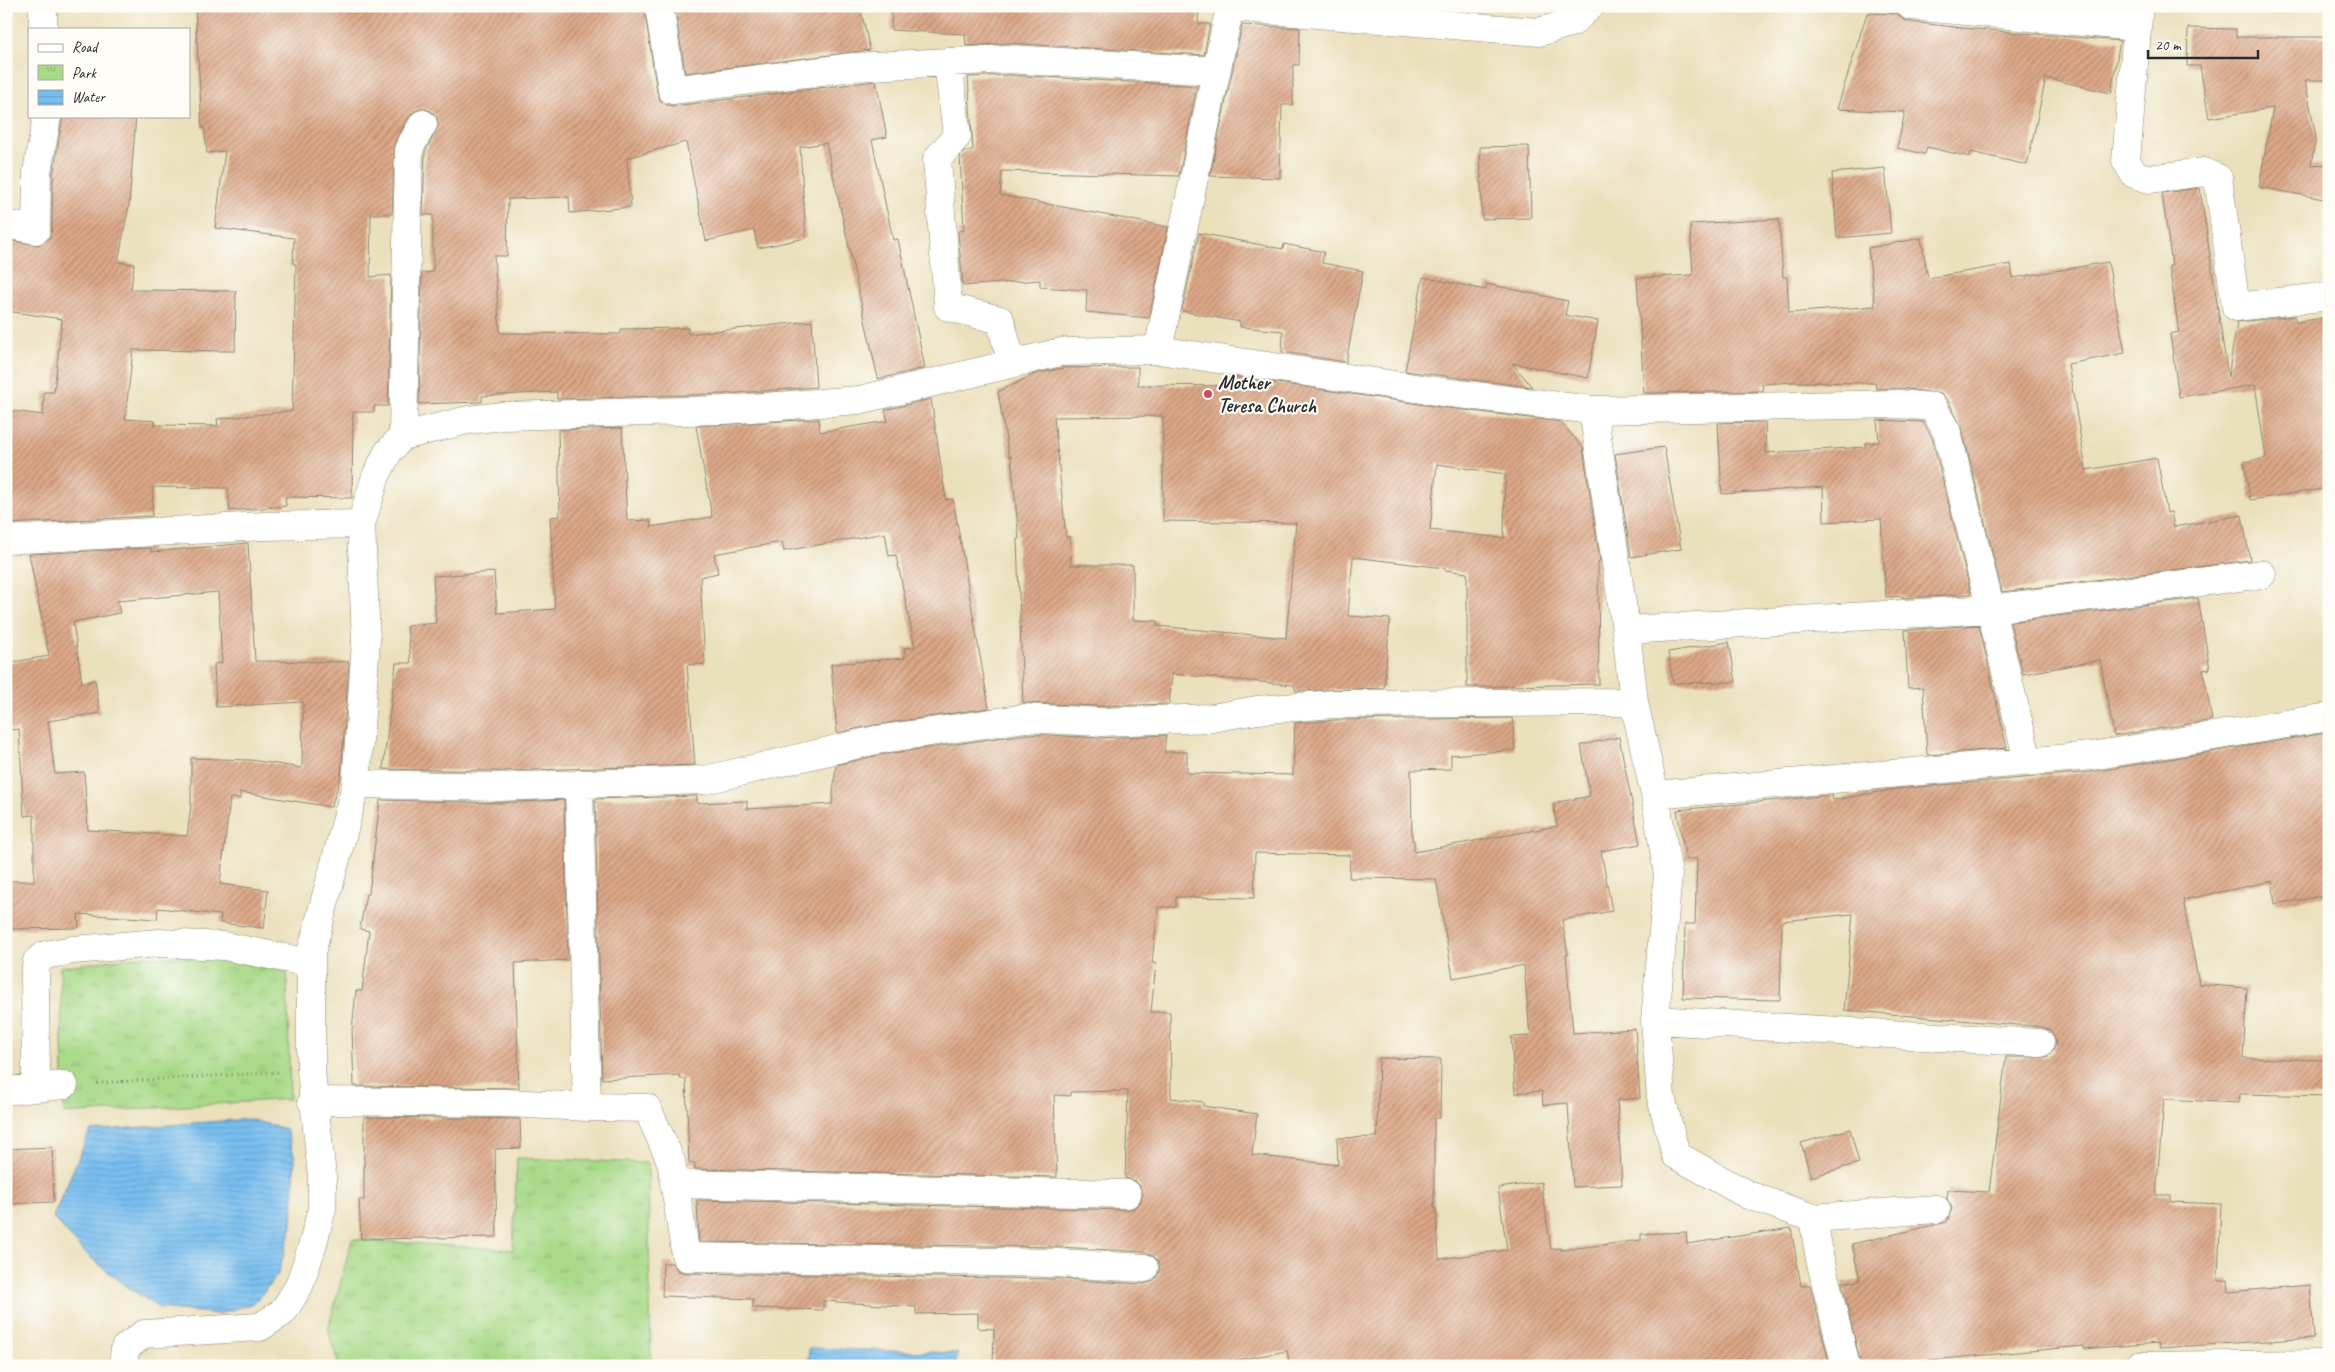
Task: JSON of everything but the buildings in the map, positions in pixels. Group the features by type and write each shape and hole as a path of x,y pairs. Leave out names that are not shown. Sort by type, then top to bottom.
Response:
{"street":[{"path":"43,6 43,28"},
{"path":"659,6 672,90 853,67 1008,59 1216,71"},
{"path":"1158,350 1230,7 1539,32 1573,22 1590,6"},
{"path":"1911,6 2138,17 2126,161 2134,174 2149,179 2204,172 2218,178 2236,307 2329,296"},
{"path":"948,62 957,136 937,159 948,307 1000,320 1012,363"},
{"path":"6,224 36,230 37,172 47,118"},
{"path":"403,436 409,148 423,124"},
{"path":"123,1366 125,1348 144,1334 260,1327 283,1312 299,1286 322,1210 322,1176 312,1101 311,953 356,784 366,640 360,524 376,476 388,452 403,436 468,420 503,416 724,410 859,400 1061,352 1158,350 1442,392 1593,410 1899,404 1933,407 1947,432 2028,761"},
{"path":"1593,410 1626,630 1634,702 1655,795 1668,875 1655,1020 1661,1097 1676,1155 1748,1195 1813,1218 1936,1209"},
{"path":"6,540 264,526 360,524"},
{"path":"1626,630 1991,609 2262,574"},
{"path":"356,784 498,787 705,780 876,740 1025,718 1101,722 1212,718 1257,710 1334,704 1634,702"},
{"path":"1655,795 2091,756 2329,717"},
{"path":"579,784 587,1107"},
{"path":"36,1088 35,973 37,961 45,955 73,950 159,943 224,946 310,963"},
{"path":"1655,1020 2040,1043"},
{"path":"6,1091 64,1085"},
{"path":"312,1101 507,1103 647,1108 671,1161 686,1257 1059,1263 1144,1268"},
{"path":"674,1184 1127,1194"},
{"path":"1813,1218 1820,1259 1846,1366"},
{"path":"2138,1366 2329,1364"}],"path":[{"path":"64,1085 311,1071"}],"green space":[{"path":"144,956 222,959 287,972 290,1099 64,1114 60,967"},
{"path":"517,1158 648,1163 651,1366 339,1366 328,1330 352,1239 513,1250"}],"water":[{"path":"248,1119 286,1129 295,1158 292,1226 278,1274 255,1303 218,1314 159,1308 123,1284 83,1251 53,1217 90,1131"},
{"path":"809,1348 957,1353 956,1366 808,1366"}],"place":[{"name":"Mother Teresa Church","path":"1208,394"}]}
